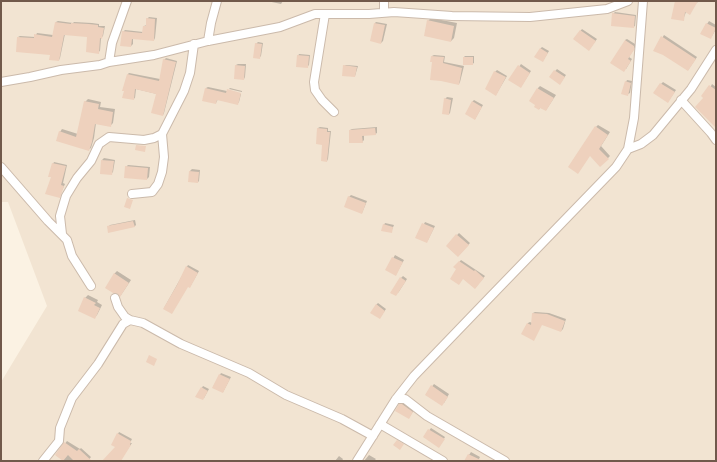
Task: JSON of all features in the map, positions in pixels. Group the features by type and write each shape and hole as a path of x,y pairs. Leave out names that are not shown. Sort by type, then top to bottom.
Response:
{"street":[{"path":"108,62 112,43 127,1"},
{"path":"208,41 217,1"},
{"path":"384,1 384,12"},
{"path":"1,82 61,70 100,65 108,62 154,55 194,44 280,27 315,14 369,14 384,12 452,16 530,17 608,9 628,1"},
{"path":"357,461 396,399 414,376 616,167 628,149 634,118 643,1"},
{"path":"325,14 314,82 315,90 322,100 334,112"},
{"path":"132,194 152,192 158,184 162,172 164,157 162,134 184,91 190,73 194,44"},
{"path":"628,149 641,144 653,135 691,89 715,53"},
{"path":"681,100 716,140"},
{"path":"62,234 60,216 66,196 77,178 91,161 99,144 109,137 144,140 154,138 162,134"},
{"path":"1,167 48,221 68,240 72,256 91,286"},
{"path":"115,298 125,317 130,320 142,323 181,344 249,373 286,395 342,419 373,436"},
{"path":"43,461 59,441 60,428 72,398 98,364 123,324 130,320"},
{"path":"404,388 406,400"},
{"path":"396,399 406,400 427,416 505,461"},
{"path":"380,424 443,461"}],"shaded area":[{"path":"1,1 716,1 716,461 1,461 1,382 47,306 8,202 1,202"}],"building":[{"path":"675,1 698,1 690,15 685,12 684,21 671,19"},
{"path":"612,13 635,16 634,28 611,26"},
{"path":"146,18 155,19 154,41 132,39 131,47 120,46 122,31 142,33 143,26 146,26"},
{"path":"427,20 454,26 451,42 424,36"},
{"path":"55,22 98,25 98,27 104,28 102,39 100,38 99,54 86,52 87,37 64,35 59,61 49,60 50,55 16,52 17,37 34,38 34,34 52,37"},
{"path":"374,23 385,25 381,44 370,41"},
{"path":"706,23 716,28 711,39 700,34"},
{"path":"580,30 596,41 589,51 573,39"},
{"path":"661,36 696,59 688,71 663,55 653,51"},
{"path":"625,40 634,46 634,50 628,59 631,61 624,72 610,63"},
{"path":"255,43 262,44 260,59 253,58"},
{"path":"540,48 548,53 543,62 534,57"},
{"path":"297,55 309,56 308,68 296,67"},
{"path":"431,56 444,57 443,63 462,68 459,85 430,80 432,62 430,62"},
{"path":"463,57 473,57 473,65 463,65"},
{"path":"163,59 176,62 163,116 151,113 156,94 135,89 134,100 122,98 124,91 122,91 127,74 159,81"},
{"path":"235,65 245,66 244,80 234,79"},
{"path":"343,65 357,67 355,77 342,76"},
{"path":"518,65 530,73 521,88 508,80"},
{"path":"554,70 565,77 560,85 549,77"},
{"path":"494,71 506,77 496,96 485,89"},
{"path":"625,81 631,83 628,96 621,94"},
{"path":"660,83 675,92 668,103 653,93"},
{"path":"709,85 716,90 716,128 695,107 703,98 701,96"},
{"path":"205,88 226,93 227,89 241,93 238,105 217,100 216,104 202,101"},
{"path":"537,88 554,98 546,111 540,108 539,110 529,101"},
{"path":"444,98 451,100 449,115 442,114"},
{"path":"84,101 99,104 98,109 113,112 111,127 95,124 89,151 56,141 59,131 76,137"},
{"path":"472,101 482,107 475,120 465,114"},
{"path":"595,126 608,135 599,149 609,159 600,167 590,156 578,174 568,167"},
{"path":"317,128 327,129 327,132 330,132 327,162 321,161 322,145 316,144"},
{"path":"375,128 376,135 362,136 363,143 349,143 349,130"},
{"path":"136,145 146,146 145,152 135,150"},
{"path":"101,160 114,161 112,175 100,174"},
{"path":"52,163 66,166 61,185 64,186 60,198 45,194 51,177 48,177"},
{"path":"125,166 148,168 147,180 124,178"},
{"path":"189,171 199,172 198,183 188,182"},
{"path":"348,196 366,203 362,214 344,207"},
{"path":"127,198 133,200 130,209 124,207"},
{"path":"133,221 135,227 108,233 107,226"},
{"path":"422,223 434,228 427,243 415,238"},
{"path":"383,224 393,227 392,233 381,231"},
{"path":"456,234 469,245 458,257 446,246"},
{"path":"392,257 403,262 396,276 385,270"},
{"path":"459,261 474,271 475,270 484,278 475,289 463,279 459,285 450,279 456,269 453,267"},
{"path":"186,266 198,273 190,288 188,287 172,314 163,309"},
{"path":"114,273 129,283 120,297 118,294 105,288"},
{"path":"400,277 406,281 396,296 390,293"},
{"path":"84,297 96,303 94,305 100,308 95,319 78,311"},
{"path":"376,304 385,311 380,319 370,313"},
{"path":"532,313 547,314 565,321 561,332 542,325 534,341 521,334 527,323 531,325"},
{"path":"149,355 157,359 154,366 146,362"},
{"path":"219,374 230,379 223,393 212,388"},
{"path":"431,385 448,397 442,406 425,395"},
{"path":"201,387 208,391 203,400 195,397"},
{"path":"399,404 402,404 413,412 409,419 395,411"},
{"path":"428,429 445,439 439,448 423,437"},
{"path":"117,433 131,441 131,445 121,461 102,461 115,447 111,445"},
{"path":"397,440 404,444 400,450 393,445"},
{"path":"64,442 77,451 79,449 92,461 74,461 68,455 63,461 55,455"},
{"path":"468,454 483,461 464,461"}]}
